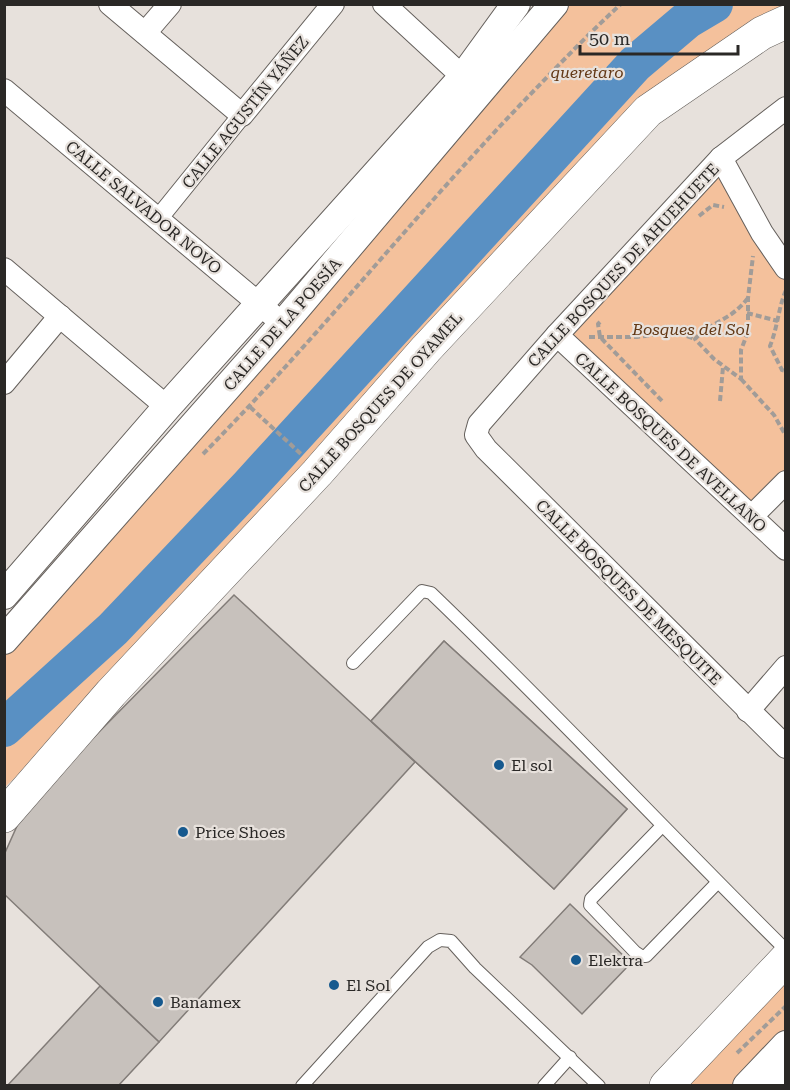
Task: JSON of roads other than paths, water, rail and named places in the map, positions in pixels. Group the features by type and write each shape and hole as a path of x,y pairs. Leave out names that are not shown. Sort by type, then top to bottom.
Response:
{"main road":[{"name":"CALLE BOSQUES DE OYAMEL","path":"4,816 111,693 317,473 426,350 648,111 762,33 786,22"},
{"path":"666,1086 786,959"},
{"path":"780,1086 786,1061"}],"street":[{"path":"110,4 242,116"},
{"path":"145,33 170,4"},
{"name":"CALLE AGUSTÍN YÁÑEZ","path":"158,219 333,4"},
{"path":"384,4 463,77"},
{"name":"CALLE DE LA POESÍA","path":"4,595 167,406 463,77 516,4"},
{"name":"CALLE DE LA POESÍA","path":"4,640 283,324 554,4"},
{"name":"CALLE SALVADOR NOVO","path":"4,90 283,324"},
{"name":"CALLE BOSQUES DE AHUEHUETE","path":"476,435 479,424 557,335 721,158 786,108"},
{"path":"721,158 762,232 786,268"},
{"path":"4,269 167,406"},
{"path":"4,383 60,316"},
{"name":"CALLE BOSQUES DE AVELLANO","path":"557,335 786,549"},
{"name":"CALLE BOSQUES DE MESQUITE","path":"476,435 486,449 786,747"},
{"path":"752,516 786,482"},
{"path":"748,711 786,667"},
{"path":"747,1086 786,1045"}],"lane":[{"path":"353,663 422,591 431,593 786,950"},
{"path":"662,826 591,898 590,905 597,914 635,952 646,956 717,883"},
{"path":"302,1086 428,947 440,940 451,941 475,968 599,1086"},
{"path":"544,1086 570,1058"}],"waterway":[{"path":"4,728 113,629 248,487 635,64 687,20 714,4"}],"place":[{"name":"El sol","path":"499,765"},
{"name":"Price Shoes","path":"183,832"},
{"name":"Elektra","path":"576,960"},
{"name":"El Sol","path":"334,985"},
{"name":"Banamex","path":"158,1002"}],"park label":[{"name":"queretaro","path":"587,72"},
{"name":"Bosques del Sol","path":"691,329"}]}
